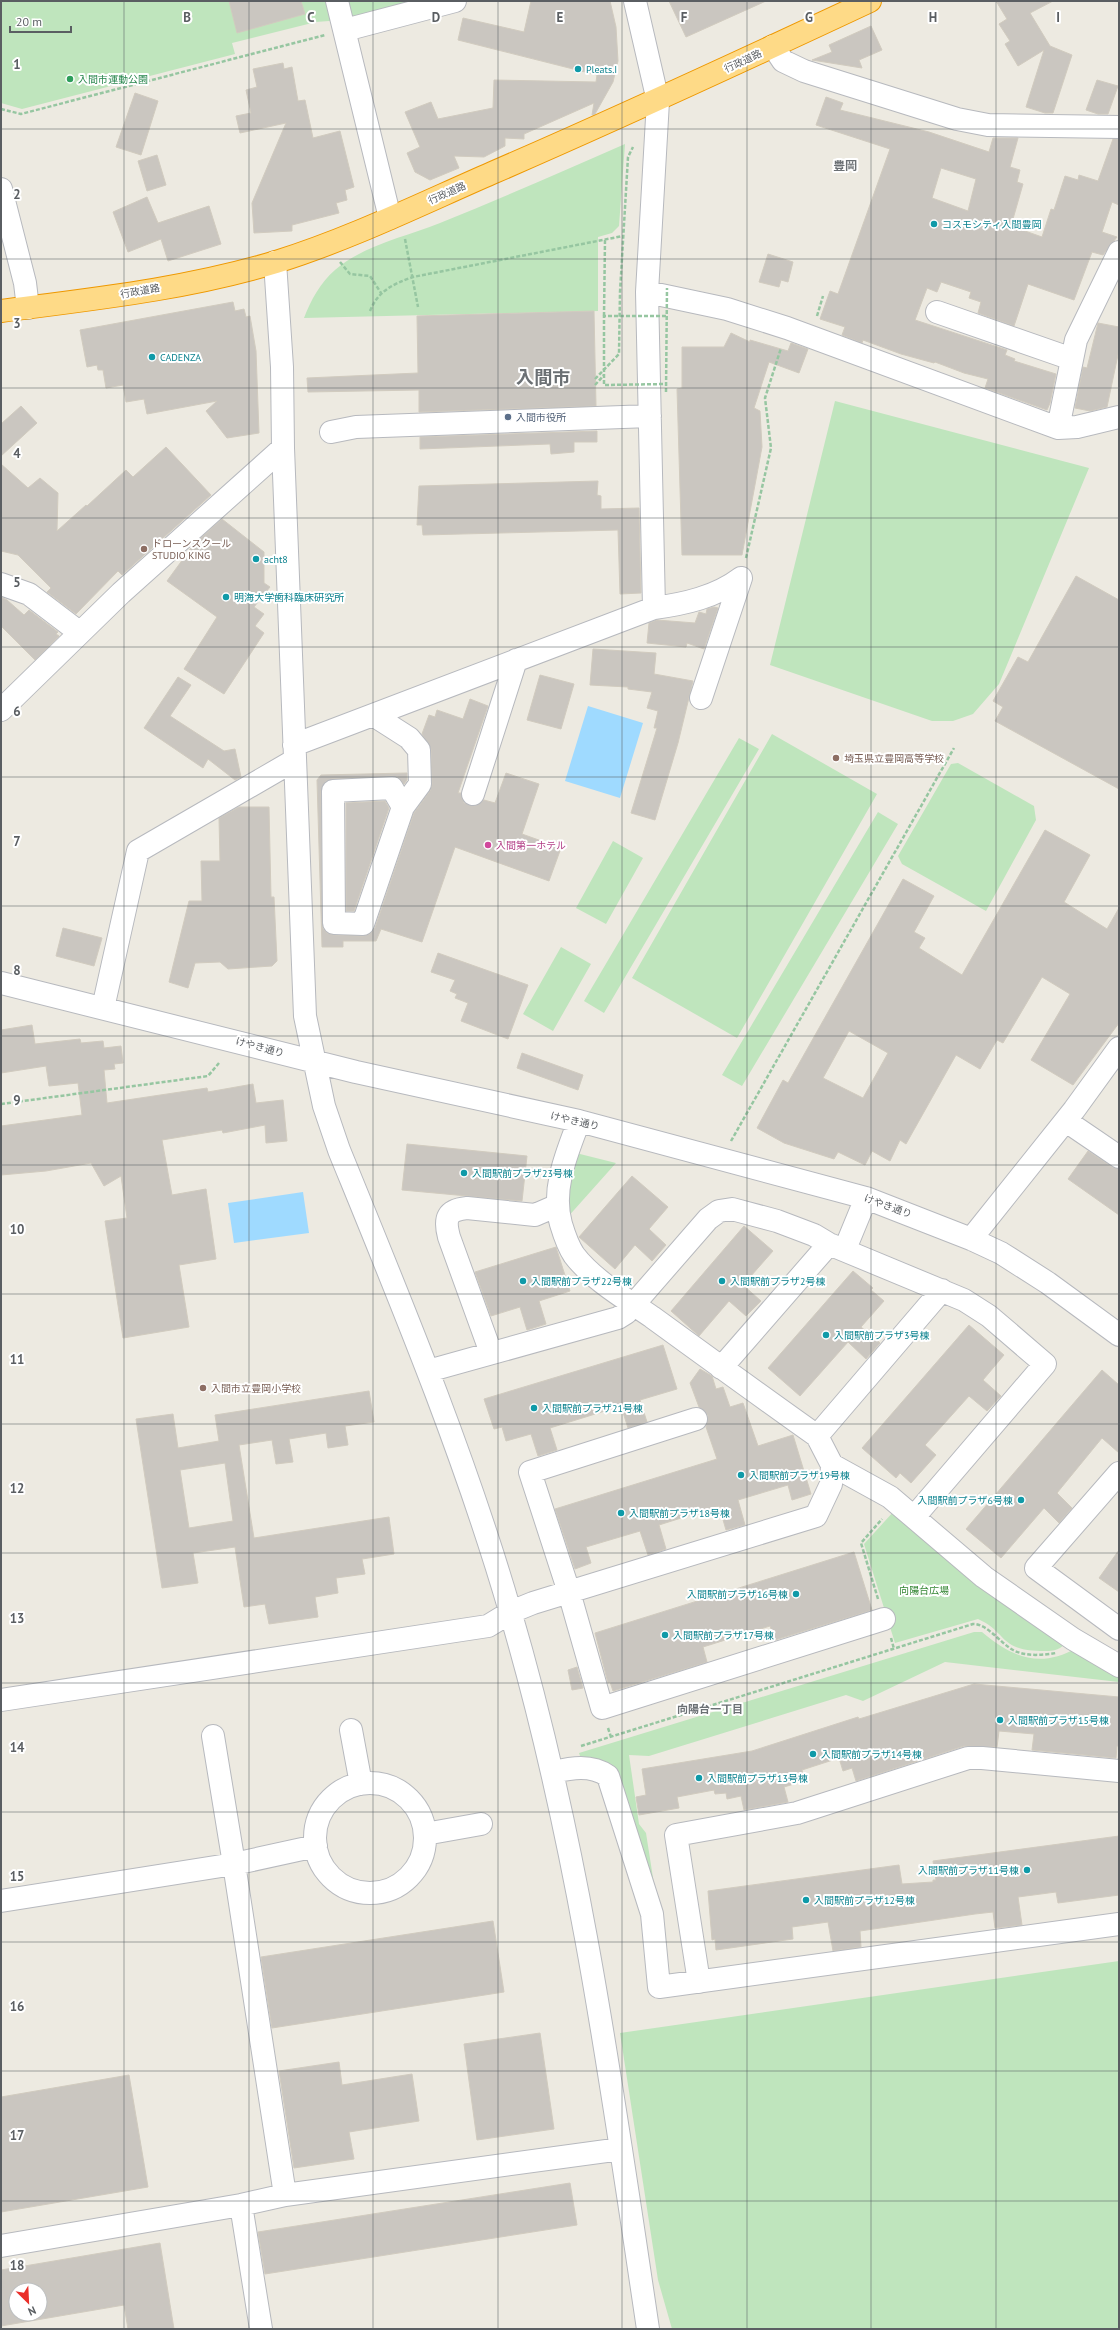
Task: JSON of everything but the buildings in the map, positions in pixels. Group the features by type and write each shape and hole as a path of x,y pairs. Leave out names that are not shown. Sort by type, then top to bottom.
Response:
{"highway":[{"name":"行政道路","path":"1,311 167,286 275,262 326,244 390,218 658,101 870,1"}],"street":[{"path":"337,1 390,218"},
{"path":"345,30 455,1"},
{"path":"635,1 658,101 657,290 650,416 654,608"},
{"path":"774,46 783,61 804,71 957,119 988,125 1119,127"},
{"path":"1,189 25,283 28,308"},
{"path":"1058,428 1076,340 1119,252"},
{"path":"275,262 282,367 283,448 302,986 305,1016 313,1061 324,1106 339,1150 428,1371 476,1498 511,1612 552,1772 577,1892 621,2149 648,2329"},
{"path":"657,290 726,308 787,328 1058,428 1077,427 1119,417"},
{"path":"937,312 1072,359"},
{"path":"331,432 356,427 650,416"},
{"path":"1,710 79,632 283,448"},
{"path":"103,1008 138,851 294,753 373,715 654,608 703,597 730,586 741,578"},
{"path":"701,698 741,578"},
{"path":"1,584 29,594 79,632"},
{"path":"472,794 516,660"},
{"path":"373,715 409,738 419,750 420,784 403,807 363,924 334,923 333,791 392,788 403,807"},
{"name":"けやき通り","path":"1,983 313,1061 579,1121 866,1198 971,1239 1025,1268 1119,1335"},
{"path":"971,1239 1066,1120 1119,1048"},
{"path":"1066,1120 1119,1157"},
{"path":"1,1700 488,1626 511,1612 569,1592 816,1516 831,1484 832,1465 817,1436 722,1368 630,1309 574,1254 560,1222 558,1205 562,1166 579,1121"},
{"path":"722,1368 837,1247 866,1198"},
{"path":"491,1353 449,1237 446,1226 448,1218 451,1212 457,1209 467,1208 535,1215 558,1205"},
{"path":"428,1371 618,1318 630,1309 708,1220 719,1211 732,1209 777,1221 814,1235 837,1247 964,1300 990,1316 1045,1364 914,1517"},
{"path":"817,1436 942,1290"},
{"path":"696,1419 530,1472 569,1592 602,1708 884,1618"},
{"path":"832,1465 878,1489 914,1517 984,1577 1073,1639 1119,1666"},
{"path":"1119,1473 1036,1568 1119,1629"},
{"path":"351,1730 361,1784"},
{"path":"212,1736 234,1864 285,2195"},
{"path":"699,1982 676,1835 797,1813 968,1758 982,1758 1119,1771"},
{"path":"552,1772 576,1767 600,1770 608,1776 652,1914 659,1987 1119,1924"},
{"path":"361,1784 380,1784 402,1794 411,1801 421,1816 425,1834 423,1852 415,1869 402,1883 385,1891 367,1893 348,1888 333,1878 321,1864 316,1846 316,1829 322,1813 332,1799 345,1789 361,1784"},
{"path":"425,1834 481,1824"},
{"path":"1,1901 234,1864 316,1846"},
{"path":"1,2246 241,2205 285,2195 621,2149"},
{"path":"241,2205 261,2329"}],"path":[{"path":"1,109 21,114 345,30"},
{"path":"595,379 619,354 623,236 628,157 635,143"},
{"path":"370,311 380,293 390,286 412,277 623,236"},
{"path":"405,239 418,307"},
{"path":"604,240 604,385 666,384"},
{"path":"338,261 350,274 370,276 380,293"},
{"path":"657,290 666,316 666,392"},
{"path":"604,316 666,316"},
{"path":"741,578 771,448 765,398 787,328"},
{"path":"595,385 604,375"},
{"path":"730,1143 954,748"},
{"path":"1,1104 208,1076 219,1063"},
{"path":"894,1649 861,1543 897,1503"},
{"path":"578,1747 973,1624 980,1624 1002,1643 1022,1654 1060,1652 1071,1645 1073,1639"}],"green space":[{"name":"入間市運動公園","path":"1,1 430,1 368,18 316,22 232,43 235,54 22,109 1,103"},
{"path":"625,144 619,226 612,233 598,237 598,311 304,318 320,286 346,261 385,242 463,214"},
{"path":"835,401 1089,468 999,684 973,714 953,721 932,721 770,665"},
{"path":"772,734 877,794 737,1038 632,978"},
{"path":"739,738 759,749 604,1013 584,1001"},
{"path":"958,763 1034,806 1036,820 986,911 902,864 898,856 951,764"},
{"path":"878,812 898,824 742,1086 722,1075"},
{"path":"613,841 643,858 606,924 576,908"},
{"path":"561,947 591,964 553,1031 523,1014"},
{"path":"572,1152 616,1163 566,1219"},
{"name":"向陽台広場","path":"895,1510 1064,1645 1056,1650 1050,1651 1027,1650 1017,1647 1004,1640 994,1629 978,1619 895,1643 864,1544"},
{"path":"974,1632 982,1632 993,1641 1015,1654 1038,1659 1050,1658 1077,1648 1119,1674 1119,1682 945,1662 863,1701 846,1695 649,1756 629,1755 639,1824 646,1833 656,1897 599,1760 580,1756 579,1753"},
{"path":"1119,1961 1119,2329 672,2329 658,2280 620,2033"}],"water":[{"path":"588,706 643,723 620,798 565,781"},
{"path":"303,1192 309,1233 234,1243 228,1203"}],"place":[{"name":"Pleats.I","path":"578,69"},
{"name":"入間市運動公園","path":"70,79"},
{"name":"コスモシティ入間豊岡","path":"934,224"},
{"name":"CADENZA","path":"152,357"},
{"name":"入間市役所","path":"508,417"},
{"name":"ドローンスクール STUDIO KING","path":"144,549"},
{"name":"acht8","path":"256,559"},
{"name":"明海大学歯科臨床研究所","path":"226,597"},
{"name":"埼玉県立豊岡高等学校","path":"836,758"},
{"name":"入間第一ホテル","path":"488,845"},
{"name":"入間駅前プラザ23号棟","path":"464,1173"},
{"name":"入間駅前プラザ22号棟","path":"523,1281"},
{"name":"入間駅前プラザ2号棟","path":"722,1281"},
{"name":"入間駅前プラザ3号棟","path":"826,1335"},
{"name":"入間市立豊岡小学校","path":"203,1388"},
{"name":"入間駅前プラザ21号棟","path":"534,1408"},
{"name":"入間駅前プラザ19号棟","path":"741,1475"},
{"name":"入間駅前プラザ6号棟","path":"1021,1500"},
{"name":"入間駅前プラザ18号棟","path":"621,1513"},
{"name":"入間駅前プラザ16号棟","path":"796,1594"},
{"name":"入間駅前プラザ17号棟","path":"665,1635"},
{"name":"入間駅前プラザ15号棟","path":"1000,1720"},
{"name":"入間駅前プラザ14号棟","path":"813,1754"},
{"name":"入間駅前プラザ13号棟","path":"699,1778"},
{"name":"入間駅前プラザ11号棟","path":"1027,1870"},
{"name":"入間駅前プラザ12号棟","path":"806,1900"}],"district":[{"name":"豊岡","path":"845,165"},
{"name":"入間市","path":"543,377"},
{"name":"向陽台一丁目","path":"710,1709"}]}
